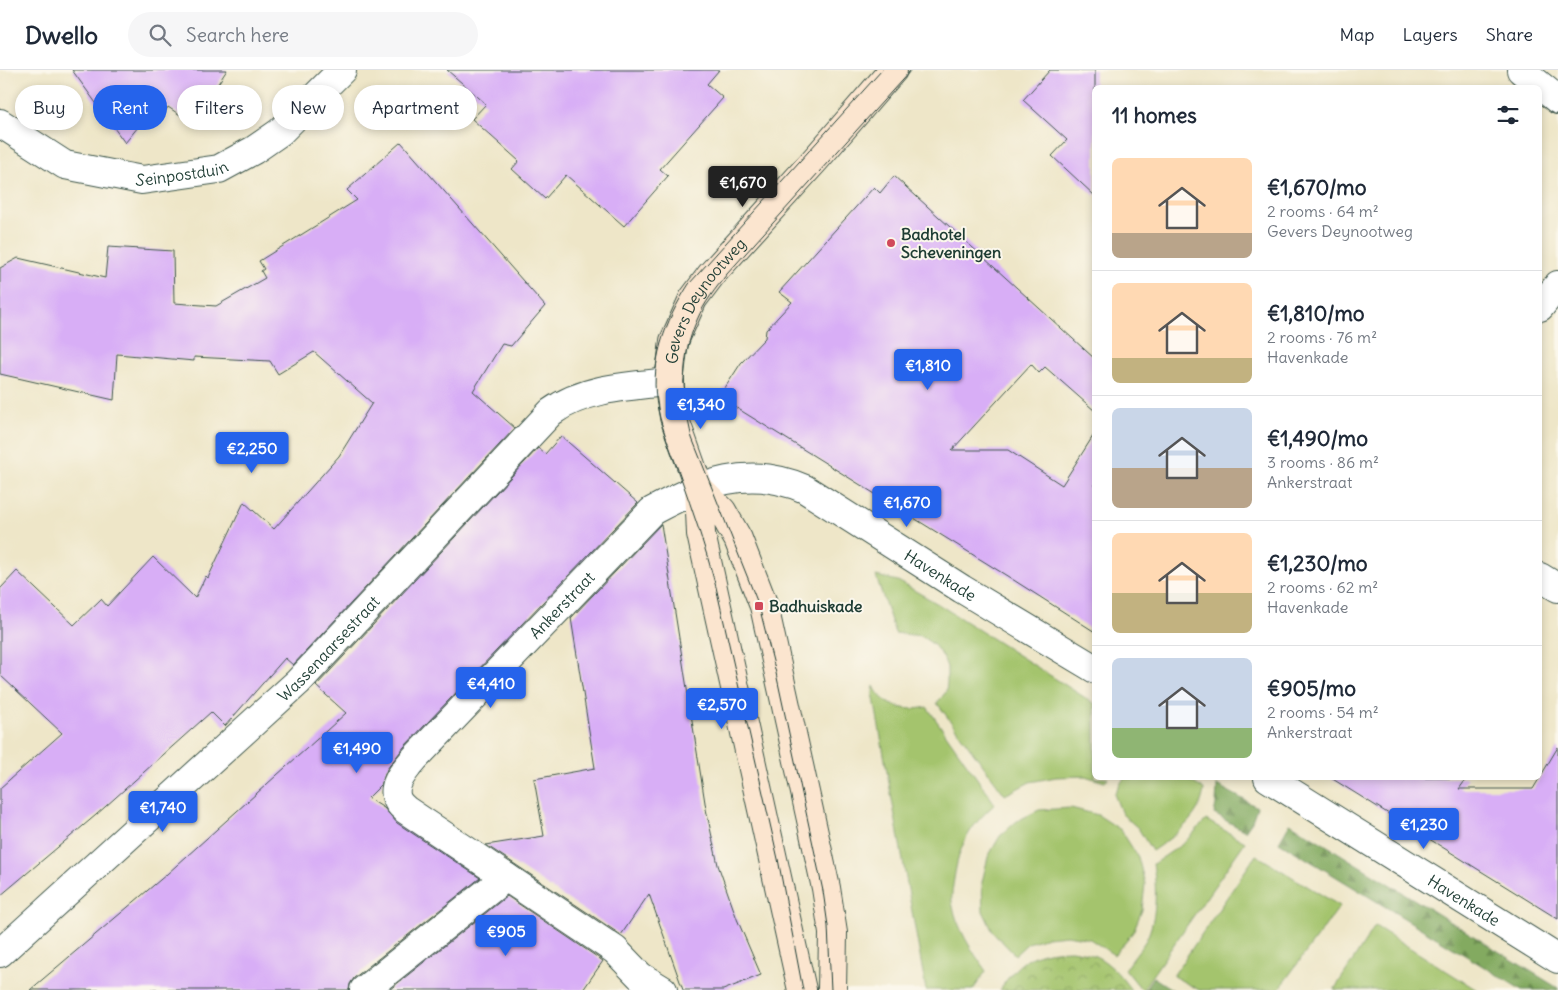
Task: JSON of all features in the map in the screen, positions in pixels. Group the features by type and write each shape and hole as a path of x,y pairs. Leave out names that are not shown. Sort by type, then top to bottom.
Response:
{"main road":[{"name":"Gevers Deynootweg","path":"669,382 674,341 686,313 698,293 711,275 816,159 890,71"},
{"path":"669,382 674,417 699,488 701,534 802,990"},
{"path":"699,488 722,511 738,539 764,606 826,888 833,933 832,990"}],"street":[{"name":"Seinpostduin","path":"0,123 65,165 142,180 219,169 254,150 280,132 342,70"},
{"path":"1522,70 1540,85"},
{"path":"1542,87 1558,100"},
{"path":"1542,305 1558,285"},
{"name":"Wassenaarsestraat","path":"0,953 298,682 551,412 580,396 612,389 669,382"},
{"name":"Havenkade","path":"699,488 747,476 787,481 806,489 954,584 1092,667"},
{"name":"Ankerstraat","path":"663,990 640,976 615,950 406,810 398,801 396,795 397,783 403,772 415,758 652,511 699,488"},
{"path":"1542,578 1558,588"},
{"name":"Havenkade","path":"1271,780 1558,959"},
{"path":"364,990 506,877"}],"green space":[{"path":"876,576 898,581 938,604 1092,702 1092,778 1085,776 1056,777 1030,782 1005,795 937,703 946,692 947,667 943,657 934,645 921,636 895,633"},
{"path":"874,686 883,699 896,706 911,709 927,707 995,804 978,821 962,846 952,891 952,902 957,921 970,947 986,971 973,990 926,990 873,693"},
{"path":"1123,780 1188,780 1204,789 1198,809 1192,817 1169,839 1152,851 1138,828 1122,814 1114,794"},
{"path":"1217,785 1257,807 1252,821 1245,831 1214,814"},
{"path":"1071,808 1098,815 1121,830 1138,857 1145,884 1142,910 1133,932 1114,955 1090,939 1067,935 1047,937 1028,943 1015,955 993,932 983,911 982,882 988,857 1000,836 1017,821 1039,810"},
{"path":"1206,820 1245,842 1142,990 1125,969 1150,932 1154,913 1155,893 1153,864 1184,843"},
{"path":"1290,823 1558,988 1558,990 1522,990 1279,842"},
{"path":"1256,855 1340,906 1278,990 1199,990 1173,976"},
{"path":"1375,926 1477,990 1334,990"},
{"path":"1071,950 1096,956 1108,964 1131,990 1000,990 1014,971 1029,959 1047,952"},
{"path":"1153,977 1173,990 1144,990"}],"building":[{"path":"72,70 227,70 217,85 177,85 177,113 168,107 167,109 167,85 93,85 93,99"},
{"path":"447,70 719,70 707,84 723,98 660,169 668,176 624,226 566,175 545,199 512,169 519,161 477,123 477,114 486,104 477,96 477,85 464,85"},
{"path":"1050,70 1095,70 1095,85 1092,85 1092,193 1052,156 1067,140 1023,100"},
{"path":"116,130 136,130 125,143"},
{"path":"401,142 545,306 511,346 502,344 473,391 515,428 293,665 285,658 225,726 211,712 96,815 0,896 0,788 62,733 0,675 0,589 17,571 74,625 101,599 107,606 153,557 195,598 206,576 208,578 244,502 274,529 339,456 372,403 314,352 278,374 270,361 194,357 194,361 117,354 114,400 0,374 0,268 18,258 105,278 108,247 173,251 174,303 216,306 265,278 261,271 264,269 259,261 357,200 347,190"},
{"path":"894,176 1092,356 1092,408 1045,367 1039,373 1031,364 952,450 1008,450 1062,485 1092,438 1092,630 719,397 741,363 765,338 766,330 792,302 779,292 874,187 880,193"},
{"path":"561,436 638,503 404,747 387,769 381,785 368,798 384,808 397,823 480,878 354,978 349,990 30,990 167,874 346,713 316,686 538,448 545,454"},
{"path":"661,524 706,809 718,865 737,919 761,975 723,990 683,990 649,894 621,935 486,845 544,836 534,779 595,768 571,618"},
{"path":"1558,747 1558,919 1334,780 1466,780 1459,789 1533,789 1538,780 1542,780 1542,774"},
{"path":"507,896 603,961 583,990 389,990"}],"tram line":[{"path":"803,990 778,859 716,587 660,418 655,393 655,377 657,360 666,328 689,284 882,70"},
{"path":"831,990 828,926 823,891 776,673 759,606 692,438 686,408 685,363 691,334 697,320 727,274 911,70"}],"place":[{"name":"Badhotel Scheveningen","path":"891,243"},
{"name":"Badhuiskade","path":"759,606"}]}
